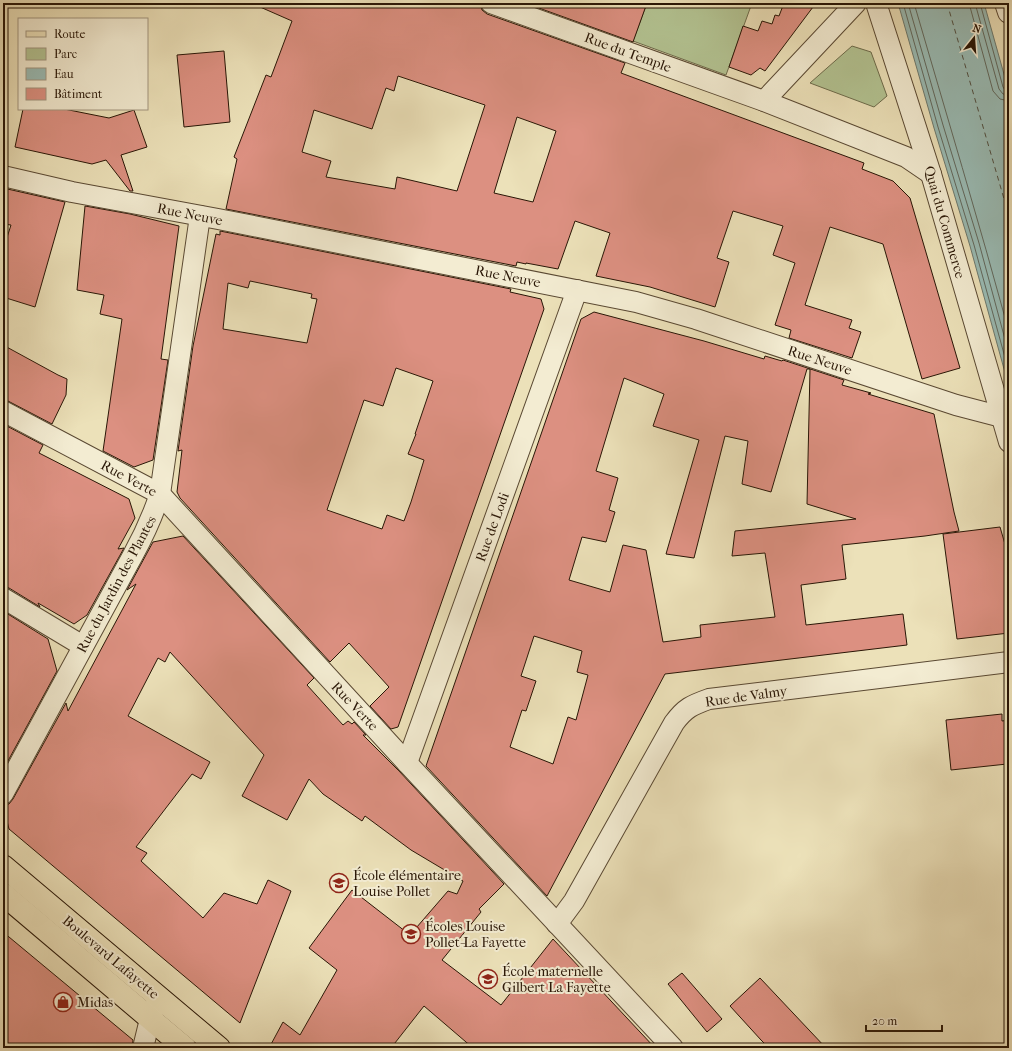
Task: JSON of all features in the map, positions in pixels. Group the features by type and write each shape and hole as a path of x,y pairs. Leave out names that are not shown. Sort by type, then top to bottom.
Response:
{"main road":[{"name":"Boulevard Lafayette","path":"3,866 219,1048"},
{"name":"Boulevard Lafayette","path":"3,894 185,1048"}],"street":[{"name":"Rue du Temple","path":"491,3 764,101 906,157 931,174"},
{"path":"764,101 856,3"},
{"name":"Quai du Commerce","path":"876,3 931,174 1009,442"},
{"path":"1006,3 1009,12"},
{"name":"Rue Neuve","path":"3,176 72,192 636,302 696,319 956,405 1002,417"},
{"name":"Rue du Jardin des Plantes","path":"3,794 150,523 160,494 200,216"},
{"name":"Rue de Lodi","path":"407,763 577,290"},
{"name":"Rue Verte","path":"3,411 160,494 672,1048"},
{"path":"3,598 83,646"},
{"name":"Rue de Valmy","path":"557,924 574,901 674,722 688,708 697,703 709,700 1009,662"},
{"path":"142,1048 150,1019 159,997"}],"green space":[{"path":"647,3 752,3 726,75 633,41"},
{"path":"852,46 871,52 887,96 874,107 810,83"}],"water":[{"path":"898,3 984,3 1009,92 1009,387 970,246"}],"building":[{"path":"251,3 480,3 482,10 487,14 625,63 621,73 864,163 862,169 893,181 910,198 960,368 922,379 883,244 830,227 805,305 852,320 849,328 861,332 852,358 789,338 791,330 775,325 795,263 773,255 783,226 733,211 717,258 729,262 715,307 650,287 596,276 610,233 575,221 558,269 517,262 516,266 226,209 237,159 234,157 266,75 271,77 292,21","holes":["398,76 485,105 457,191 397,177 395,189 326,177 331,161 302,152 314,110 372,129 386,88 394,91","517,117 556,131 533,202 494,193"]},
{"path":"525,3 647,3 633,42"},
{"path":"784,3 816,3 765,71 760,68 751,75 729,67 743,26 758,31 762,21 772,24 775,15 779,16"},
{"path":"224,51 230,122 184,127 177,55"},
{"path":"23,110 69,110 109,118 134,110 147,147 121,155 133,191 130,191 106,160 92,164 15,147"},
{"path":"3,188 65,202 35,307 3,297 3,250 11,225 3,224"},
{"path":"85,206 130,214 179,226 161,359 168,360 153,460 134,467 103,451 122,319 100,314 104,295 77,290"},
{"path":"220,231 511,289 510,292 541,299 544,309 398,727 391,729 370,706 389,687 349,643 330,662 180,498 177,492 182,450 178,451 193,346 216,234 220,235","holes":["250,281 312,294 311,298 317,299 307,343 223,329 228,283 248,288","396,368 433,381 408,454 424,460 411,502 404,521 387,515 382,529 327,510 364,400 383,406"]},
{"path":"594,312 704,341 764,359 765,356 783,360 844,380 842,385 934,414 959,531 842,545 846,579 801,585 806,625 903,614 907,645 665,674 547,896 426,766 581,319","holes":["807,369 810,369 807,504 856,519 735,531 732,556 765,553 775,617 700,625 701,637 663,642 646,550 623,545 610,592 569,580 582,537 606,542 615,512 609,510 618,478 596,471 624,378 664,394 653,426 699,440 666,554 694,558 725,436 748,441 742,484 771,492","534,636 582,651 577,672 588,675 576,720 568,717 553,764 510,747 522,710 526,711 536,681 521,676"]},
{"path":"3,345 67,379 66,395 52,424 8,401 3,400"},
{"path":"3,424 43,445 39,453 129,499 135,518 118,549 124,548 87,615 74,624 38,603 40,607 9,588 3,587"},
{"path":"1000,527 1009,558 1009,633 957,639 943,534"},
{"path":"183,536 314,678 307,685 343,725 348,721 352,724 354,722 366,735 363,735 399,771 504,884 479,909 481,912 442,960 501,1005 553,939 655,1048 473,1048 424,1006 391,1048 269,1048 283,1022 300,1035 337,970 309,948 352,890 410,935 448,891 457,894 463,881 411,850 365,816 362,821 323,794 309,779 287,820 242,796 264,755 170,652 165,662 158,658 128,716 210,762 201,779 192,774 136,847 147,853 141,861 203,918 224,893 257,904 268,880 291,891 240,1023 9,829 3,805 9,804 13,799 66,703 68,711 136,584 127,590 153,542"},
{"path":"3,611 48,639 57,671 3,770"},
{"path":"1002,714 1002,721 1009,720 1009,758 1006,758 1007,764 951,770 946,720"},
{"path":"3,932 133,1040 132,1048 3,1048"},
{"path":"682,973 722,1019 707,1032 668,984"},
{"path":"760,978 826,1048 769,1048 761,1040 730,1006"}],"ferry route":[{"path":"947,3 1009,216"}],"place":[{"name":"École élémentaire Louise Pollet","path":"339,883"},
{"name":"Écoles Louise Pollet-La Fayette","path":"411,934"},
{"name":"École maternelle Gilbert La Fayette","path":"488,979"},
{"name":"Midas","path":"63,1002"}]}
